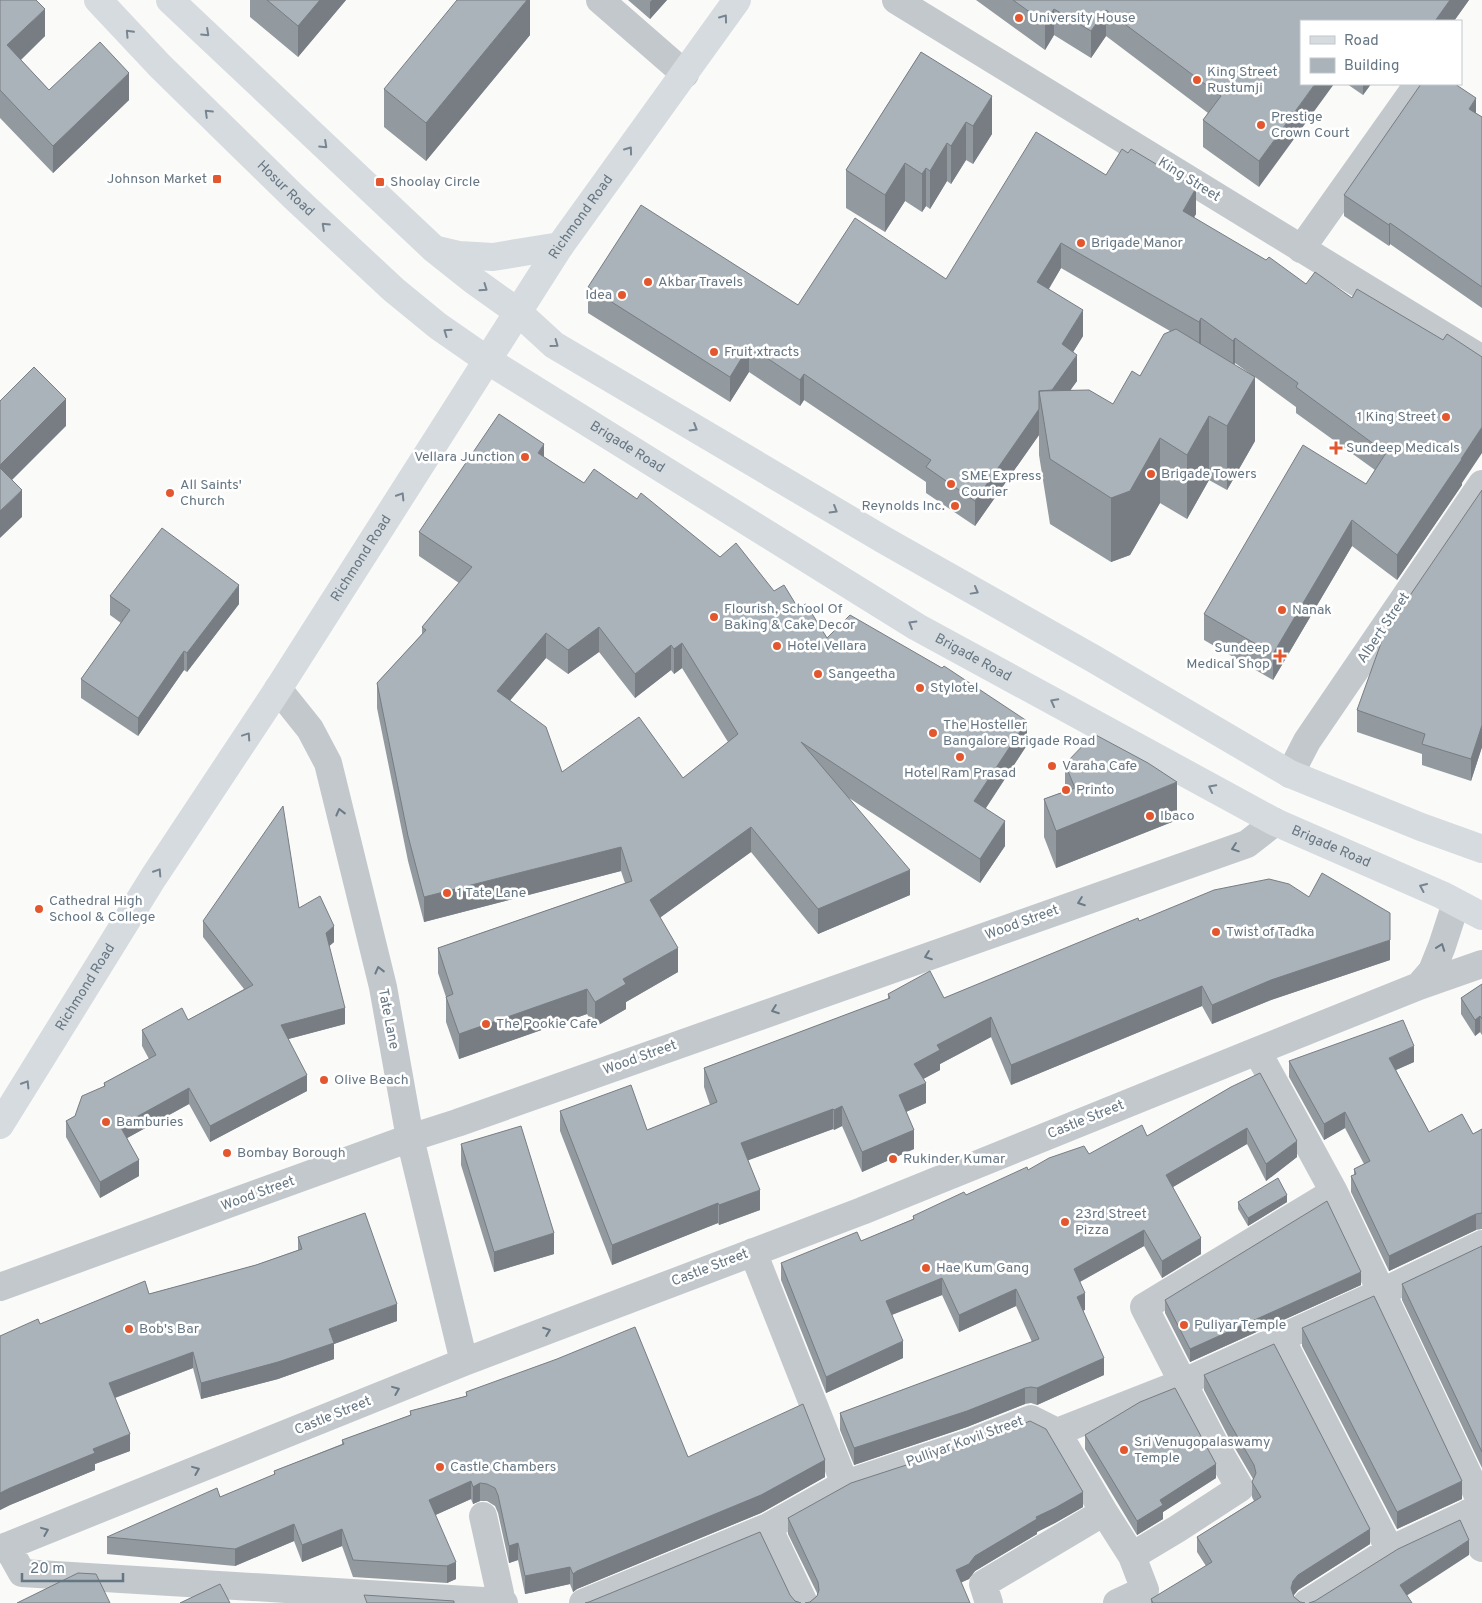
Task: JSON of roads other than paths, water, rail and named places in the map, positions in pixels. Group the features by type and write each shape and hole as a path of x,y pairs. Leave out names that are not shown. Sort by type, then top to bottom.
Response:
{"main road":[{"name":"Hosur Road","path":"98,0 174,80 294,197 394,290 438,326 487,360"},
{"path":"170,0 434,249 518,312 554,345 884,540 1103,664 1290,774 1421,827 1482,849"},
{"name":"Richmond Road","path":"0,1125 153,878 278,690 560,246 738,0"},
{"path":"434,249 459,255 493,257 560,246"},
{"name":"Brigade Road","path":"487,360 917,627 1275,822 1456,902 1482,916"}],"street":[{"path":"600,0 684,74"},
{"name":"King Street","path":"896,0 1482,359"},
{"path":"1301,249 1417,85"},
{"name":"Albert Street","path":"1290,774 1307,741 1482,484"},
{"name":"Tate Lane","path":"278,690 310,729 328,763 383,987 410,1138 464,1362"},
{"name":"Wood Street","path":"0,1287 410,1138 1247,844 1275,822"},
{"path":"1419,986 1432,970 1456,902"},
{"name":"Castle Street","path":"4,1547 464,1362 871,1207 1419,986 1482,964"},
{"path":"1257,1051 1334,1192 1382,1292 1477,1508 1482,1548"},
{"path":"1132,1556 1240,1488 1214,1445 1144,1307 1334,1192"},
{"path":"1117,1603 1145,1590 1132,1556 1058,1432 1182,1383 1382,1292 1482,1244"},
{"path":"752,1252 845,1484"},
{"path":"1280,1339 1390,1550"},
{"name":"Pulliyar Kovil Street","path":"583,1603 768,1527 845,1484 972,1442 1031,1418 1058,1432"},
{"path":"1307,1603 1390,1550 1477,1508"},
{"path":"989,1603 983,1584 1104,1512"},
{"path":"4,1547 22,1573 501,1603 483,1516"},
{"path":"768,1527 804,1603"}],"place":[{"name":"University House","path":"1019,18"},
{"name":"King Street Rustumji","path":"1197,80"},
{"name":"Prestige Crown Court","path":"1261,125"},
{"name":"Johnson Market","path":"217,179"},
{"name":"Shoolay Circle","path":"380,182"},
{"name":"Brigade Manor","path":"1081,243"},
{"name":"Akbar Travels","path":"648,282"},
{"name":"Idea","path":"622,295"},
{"name":"Fruit xtracts","path":"714,352"},
{"name":"1 King Street","path":"1446,417"},
{"name":"Sundeep Medicals","path":"1336,448"},
{"name":"Vellara Junction","path":"525,457"},
{"name":"Brigade Towers","path":"1151,474"},
{"name":"SME Express Courier","path":"951,484"},
{"name":"All Saints' Church","path":"170,493"},
{"name":"Reynolds Inc.","path":"955,506"},
{"name":"Nanak","path":"1282,610"},
{"name":"Flourish, School Of Baking & Cake Decor","path":"714,617"},
{"name":"Hotel Vellara","path":"777,646"},
{"name":"Sundeep Medical Shop","path":"1280,656"},
{"name":"Sangeetha","path":"818,674"},
{"name":"Stylotel","path":"920,688"},
{"name":"The Hosteller Bangalore Brigade Road","path":"933,733"},
{"name":"Hotel Ram Prasad","path":"960,757"},
{"name":"Varaha Cafe","path":"1052,766"},
{"name":"Printo","path":"1066,790"},
{"name":"Ibaco","path":"1150,816"},
{"name":"1 Tate Lane","path":"447,893"},
{"name":"Cathedral High School & College","path":"39,909"},
{"name":"Twist of Tadka","path":"1216,932"},
{"name":"The Pookie Cafe","path":"486,1024"},
{"name":"Olive Beach","path":"324,1080"},
{"name":"Bamburies","path":"106,1122"},
{"name":"Bombay Borough","path":"227,1153"},
{"name":"Rukinder Kumar","path":"893,1159"},
{"name":"23rd Street Pizza","path":"1065,1222"},
{"name":"Hae Kum Gang","path":"926,1268"},
{"name":"Puliyar Temple","path":"1184,1325"},
{"name":"Bob's Bar","path":"129,1329"},
{"name":"Sri Venugopalaswamy Temple","path":"1124,1450"},
{"name":"Castle Chambers","path":"440,1467"}]}
